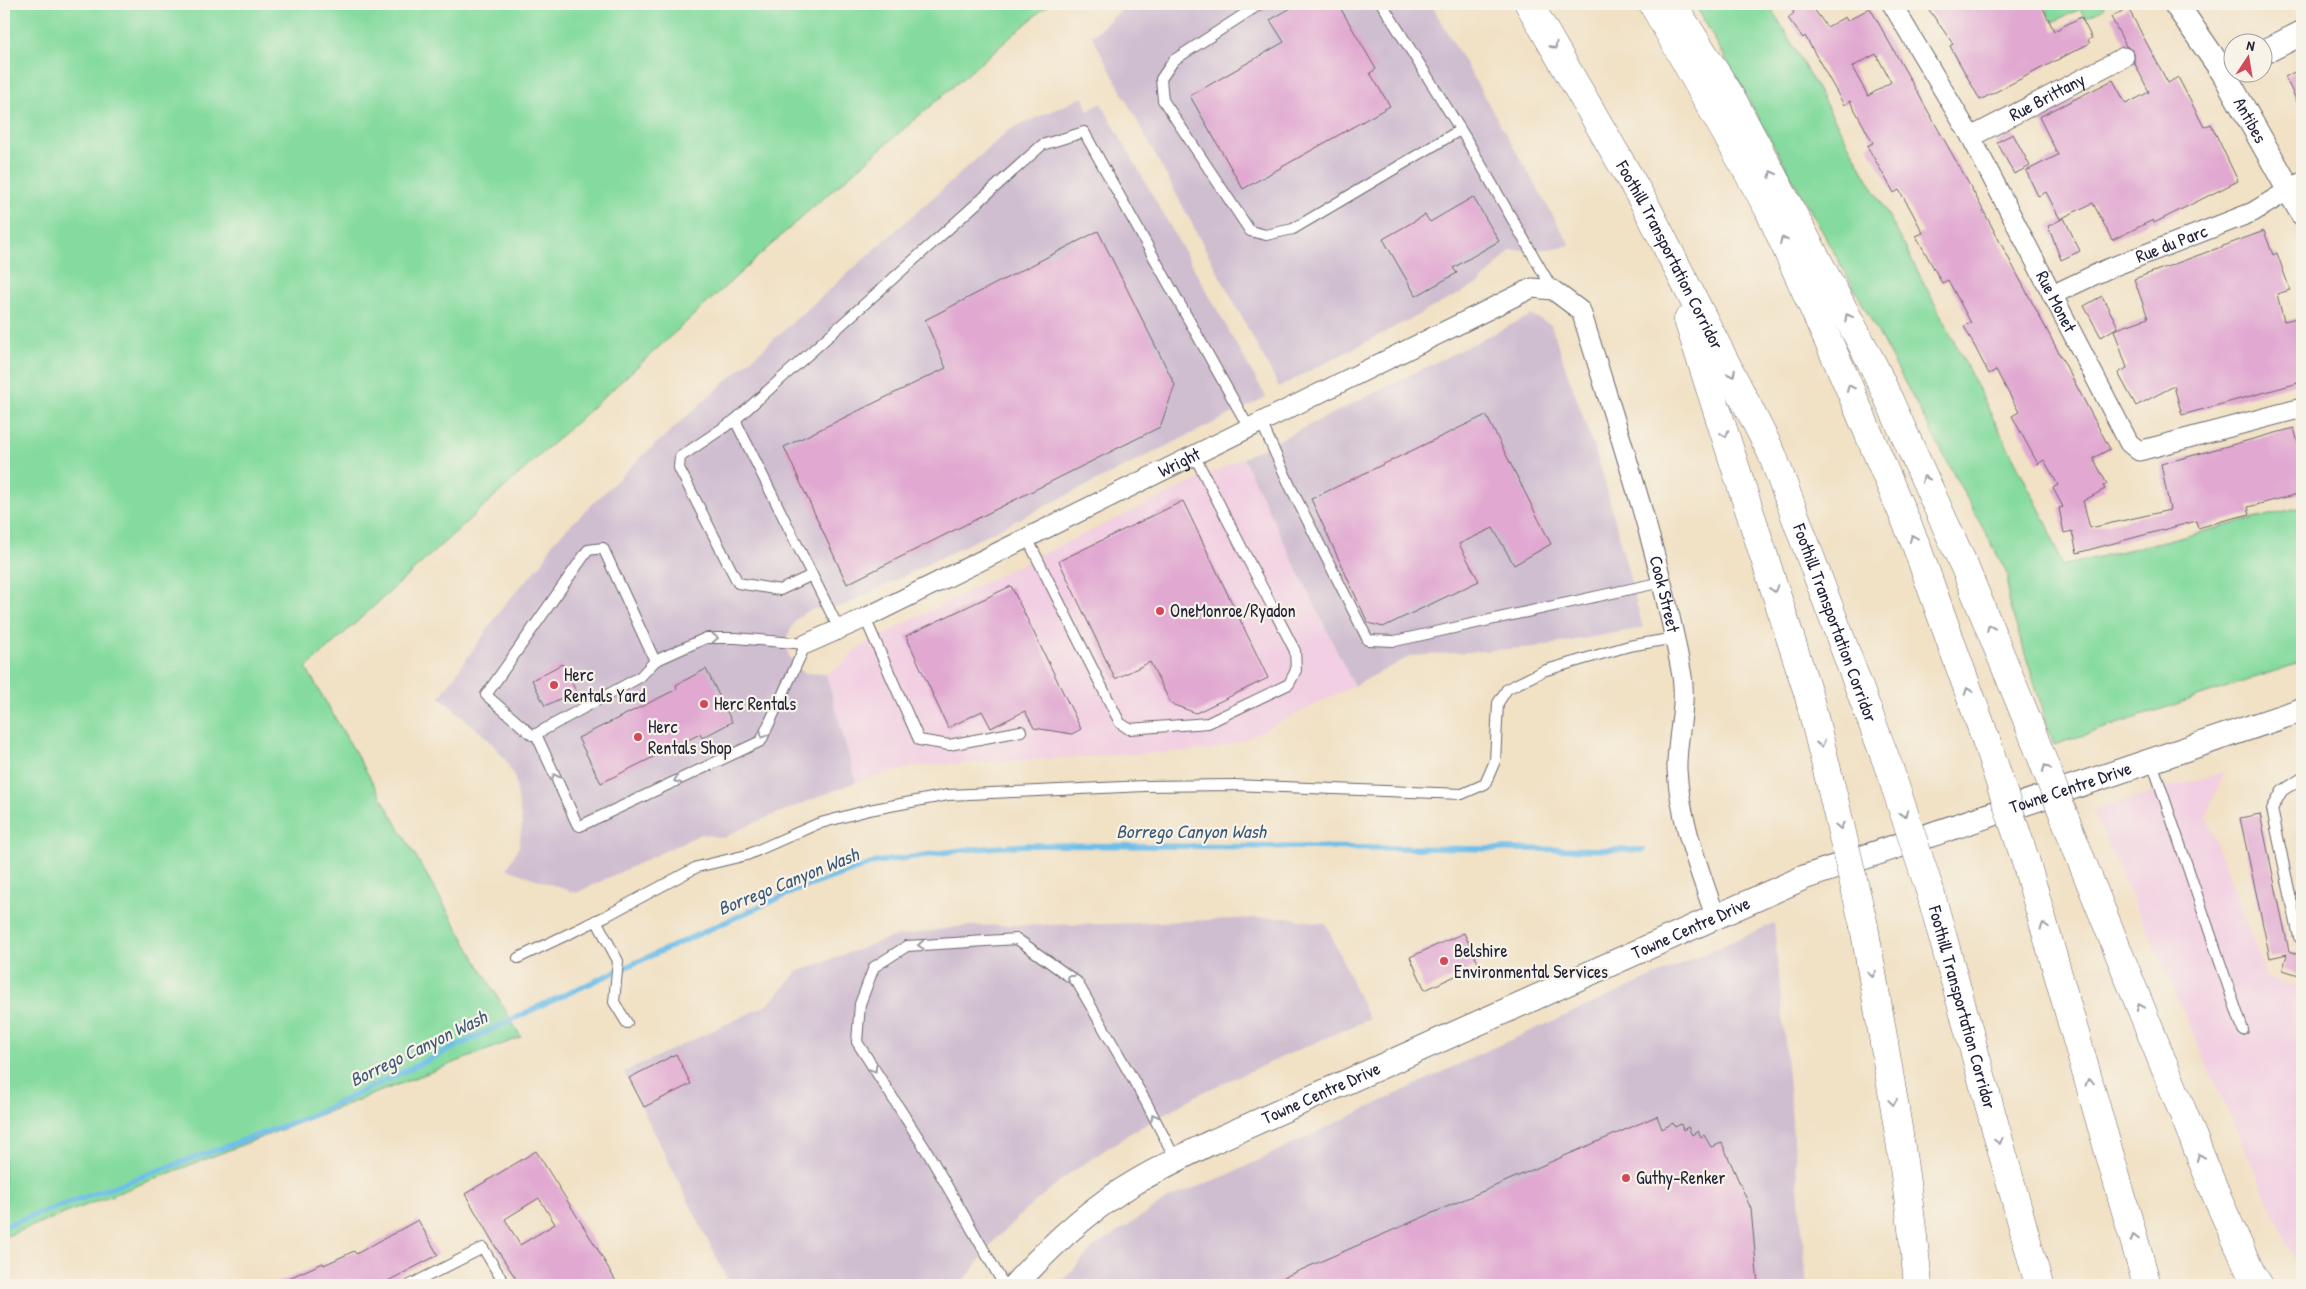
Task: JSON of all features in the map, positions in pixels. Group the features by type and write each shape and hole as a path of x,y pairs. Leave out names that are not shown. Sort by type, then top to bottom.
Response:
{"highway":[{"name":"Foothill Transportation Corridor","path":"1529,4 1646,206 1772,454 1889,768 1930,891 2039,1285"},
{"path":"1653,4 1768,208 1845,378 1916,545 1985,737 2025,859 2148,1285"},
{"path":"1671,4 1730,95 1875,369 1965,568 2219,1202 2251,1273 2259,1285"},
{"path":"1646,206 1702,358 1808,693 1864,926 1886,1054 1918,1285"},
{"path":"2219,1202 2234,1262 2236,1285"},
{"path":"1913,1239 1928,1285"}],"street":[{"name":"Rue Monet","path":"1892,4 1970,137 2129,443 2139,450 2302,408"},
{"name":"Antibes","path":"2176,4 2224,65"},
{"path":"2274,47 2302,33"},
{"name":"Rue Brittany","path":"1970,137 2124,57"},
{"name":"Antibes","path":"2235,82 2296,186 2302,213"},
{"name":"Rue du Parc","path":"2052,295 2107,269 2253,212 2296,186"},
{"name":"Wright","path":"806,644 865,618 1532,288 1553,290"},
{"name":"Cook Street","path":"1553,290 1581,311 1662,582 1682,679 1677,768 1682,817 1715,916"},
{"name":"Towne Centre Drive","path":"1015,1285 1050,1248 1084,1218 1133,1183 1176,1160 1212,1142 1715,916 1805,877 2152,762 2302,710"}],"lane":[{"path":"1260,4 1174,60 1161,79 1163,100 1250,231 1266,235 1293,229 1460,130"},
{"path":"1382,4 1460,130 1553,290"},
{"path":"812,575 780,590 738,583 679,468 680,457 735,420 1042,145 1084,132 1291,488 1368,640 1395,641 1662,582"},
{"path":"735,420 839,630"},
{"path":"1027,538 1120,723 1130,729 1208,723 1289,684 1296,670 1295,651 1194,455"},
{"path":"536,734 576,824 580,826 761,741 806,644 736,638 706,638 655,661 640,677 536,734 532,734 486,695 588,550 603,548 655,661"},
{"path":"865,618 919,740 949,745 1021,731"},
{"path":"518,958 697,867 746,855 817,824 869,810 948,795 1145,786 1233,785 1462,794 1485,784 1494,761 1498,703 1507,689 1542,671 1629,646 1674,638"},
{"path":"2152,762 2243,1030"},
{"path":"2302,778 2282,791 2272,809 2299,937 2302,940"},
{"path":"596,920 618,961 614,1002 627,1023"},
{"path":"1004,1285 928,1152 857,1042 860,1004 874,967 907,946 1017,939 1077,982 1143,1095 1176,1160"},
{"path":"410,1285 483,1248 505,1285"}],"shaded area":[{"path":"1128,4 1431,4 1570,245 1548,249 1511,250 1480,283 1279,387 1092,36"},
{"path":"1083,97 1088,111 1101,103 1266,397 843,606 814,609 796,620 787,637 786,647 789,656 797,669 806,673 826,674 856,782 751,824 723,838 701,834 576,893 507,869 519,846 522,824 515,778 505,759 489,740 440,697 505,604 543,562 553,542 640,458 1009,130"},
{"path":"1531,315 1551,325 1602,471 1643,628 1538,647 1411,656 1354,686 1243,458"},
{"path":"1243,458 1354,686 1237,743 1210,750 917,766 856,782 826,674 842,665 857,648 1007,571"},
{"path":"2224,772 2206,816 2267,978 2302,988 2302,1276 2093,810"},
{"path":"1284,917 1326,924 1369,1019 1205,1091 1129,1134 1066,1176 1022,1213 996,1239 961,1285 730,1285 624,1072 769,1004 797,972 892,937 964,926 1110,924"},
{"path":"1774,923 1807,1285 1059,1285 1092,1249 1169,1198 1232,1173 1488,1050"}],"green space":[{"path":"4,4 1049,4 806,213 306,668 521,1037 4,1237"},
{"path":"1695,4 1768,4 1892,222 2048,526 2062,566 2302,507 2302,662 2054,745 2008,600 2008,575 1859,297"},
{"path":"2043,4 2106,4 2102,10 2085,18 2080,9 2053,22"}],"building":[{"path":"1298,4 1338,4 1376,69 1370,73 1390,106 1243,189 1190,96 1284,42 1270,20"},
{"path":"1788,4 1806,4 1808,7 1811,5 1827,27 1845,17 1847,21 1870,8 1974,193 2110,449 2093,458 2107,484 2103,486 2105,489 2083,501 2090,528 2170,510 2161,464 2294,428 2302,457 2302,493 2248,507 2250,514 2198,528 2196,521 2077,553 2072,531 2064,533 2059,508 2063,507 2053,488 2058,485 2044,460 2038,464 2026,442 2012,416 2019,412 1996,370 1989,374 1964,326 1971,323 1948,280 1942,283 1916,236 1923,233 1899,190 1894,193 1867,146 1873,143 1850,101 1844,105 1805,36 1803,38 1788,18 1794,13","holes":["1876,54 1891,82 1868,96 1852,67"]},
{"path":"1925,4 2041,4 2054,31 2081,17 2092,38 2088,40 2090,43 1980,100 1950,46 1953,44"},
{"path":"2128,8 2168,83 2178,77 2204,127 2211,124 2238,181 2154,223 2153,220 2112,240 2093,203 2060,219 2046,192 2038,196 2026,171 2058,155 2039,117 2113,80 2126,104 2149,92 2134,62 2134,52 2126,46 2111,17"},
{"path":"2302,68 2302,111 2285,77"},
{"path":"2013,134 2030,166 2014,174 1997,142"},
{"path":"1473,197 1499,241 1453,268 1457,273 1416,296 1383,239 1425,215 1430,222"},
{"path":"2064,218 2080,251 2061,260 2048,226"},
{"path":"1098,231 1175,385 1160,427 847,584 784,447 946,368 925,320"},
{"path":"2264,231 2273,255 2277,253 2290,290 2277,294 2284,321 2302,317 2302,382 2182,415 2174,386 2136,406 2118,373 2127,368 2114,330 2148,318 2134,279"},
{"path":"2102,296 2118,327 2101,337 2084,306"},
{"path":"1486,415 1551,544 1514,565 1493,528 1459,544 1479,581 1383,627 1368,623 1311,499"},
{"name":"OneMonroe/Ryadon","path":"1183,501 1268,678 1196,713 1171,704 1150,662 1115,679 1059,561"},
{"path":"1011,586 1081,729 1072,734 1034,728 1025,711 991,728 982,711 948,728 906,636"},
{"name":"Herc Rentals Yard","path":"562,664 576,691 545,706 532,680"},
{"name":"Herc Rentals Shop","path":"706,669 732,722 702,738 700,734 601,783 578,738 677,689 676,685"},
{"path":"2260,814 2289,951 2302,956 2302,976 2283,970 2287,954 2270,958 2240,818"},
{"name":"Belshire Environmental Services","path":"1464,933 1479,965 1425,990 1410,957"},
{"path":"676,1054 691,1084 644,1107 629,1078"},
{"name":"Guthy-Renker","path":"1657,1116 1662,1129 1673,1123 1675,1127 1681,1124 1683,1130 1688,1127 1692,1135 1698,1131 1701,1137 1704,1135 1711,1147 1722,1143 1751,1209 1758,1285 1266,1285"},
{"path":"536,1151 618,1285 520,1285 465,1194","holes":["539,1198 555,1224 520,1245 505,1219"]},
{"path":"418,1220 438,1255 380,1285 273,1285 354,1251 356,1254"}],"waterway":[{"name":"Borrego Canyon Wash","path":"4,1226 311,1116 540,1006 792,892 876,862 962,850 1028,845 1643,850"}],"place":[{"name":"OneMonroe/Ryadon","path":"1160,611"},
{"name":"Herc Rentals Yard","path":"554,685"},
{"name":"Herc Rentals","path":"704,704"},
{"name":"Herc Rentals Shop","path":"638,737"},
{"name":"Belshire Environmental Services","path":"1444,961"},
{"name":"Guthy-Renker","path":"1626,1178"}]}
